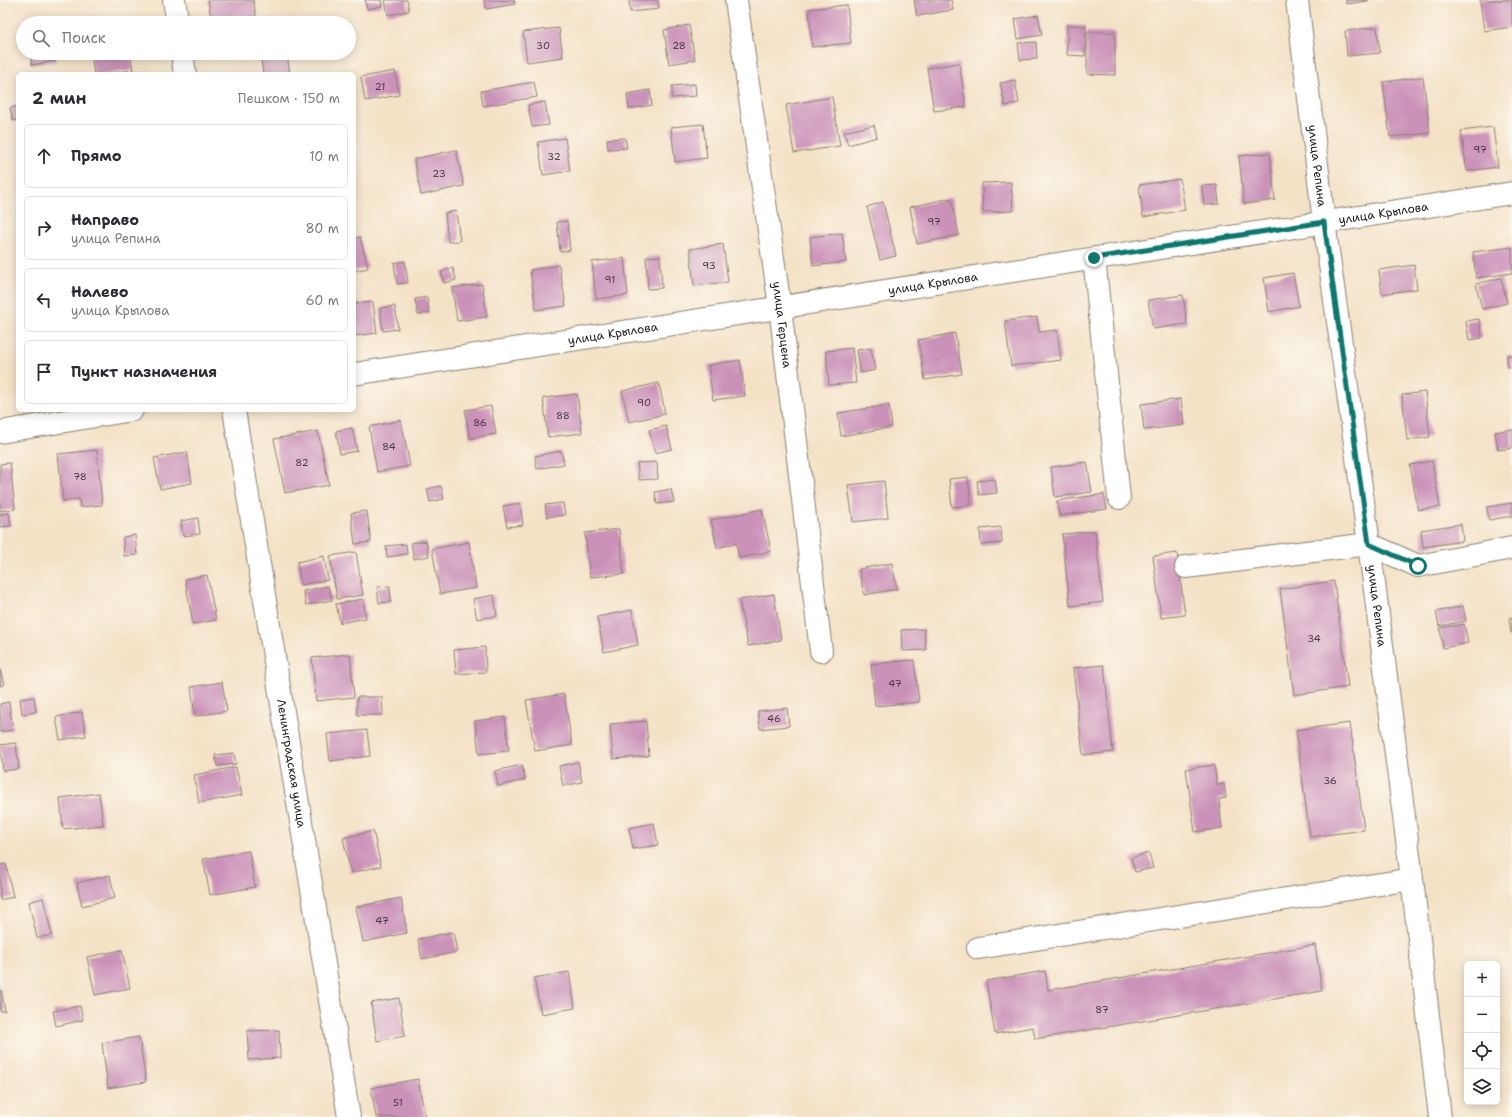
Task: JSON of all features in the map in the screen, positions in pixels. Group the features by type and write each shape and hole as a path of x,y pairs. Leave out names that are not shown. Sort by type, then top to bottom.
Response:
{"street":[{"path":"174,0 177,16"},
{"name":"улица Герцена","path":"736,0 780,307 821,651"},
{"name":"улица Репина","path":"1297,0 1324,222 1369,544 1412,878 1440,1117"},
{"path":"183,60 185,72"},
{"name":"улица Крылова","path":"356,374 1512,193"},
{"path":"1094,258 1119,498"},
{"path":"0,432 120,412"},
{"name":"Ленинградская улица","path":"234,412 349,1117"},
{"path":"1186,567 1369,544 1418,566 1512,548"},
{"path":"978,948 1412,878"}],"building":[{"path":"208,0 253,0 256,16 211,16"},
{"path":"365,0 381,0 382,6 367,9"},
{"path":"385,0 407,0 409,11 388,15"},
{"path":"484,0 514,0 515,4 486,9"},
{"path":"629,0 658,0 659,9 630,12"},
{"path":"914,0 951,0 953,10 917,16"},
{"path":"1346,0 1368,0 1368,1 1346,4"},
{"path":"1480,0 1512,0 1512,27 1484,31"},
{"path":"847,5 851,43 812,47 809,9"},
{"path":"1038,15 1042,35 1018,39 1015,19"},
{"path":"689,25 695,60 669,64 664,30"},
{"path":"1067,25 1086,26 1085,56 1067,55"},
{"path":"1377,27 1380,53 1347,56 1345,31"},
{"path":"559,28 563,57 527,62 523,32"},
{"path":"1087,32 1115,32 1115,75 1087,74"},
{"path":"1036,42 1037,59 1020,60 1018,43"},
{"path":"31,60 56,60 56,61 32,65"},
{"path":"92,60 131,60 133,70 119,72 94,72"},
{"path":"261,60 288,60 290,72 263,72"},
{"path":"959,63 966,107 934,111 927,68"},
{"path":"395,71 399,95 365,101 361,77"},
{"path":"1423,77 1430,133 1390,137 1383,82"},
{"path":"1015,80 1019,103 1005,106 1000,83"},
{"path":"534,82 537,97 483,106 481,91"},
{"path":"695,84 696,96 672,98 672,86"},
{"path":"650,90 652,105 629,109 627,94"},
{"path":"832,97 840,146 794,153 786,105"},
{"path":"545,102 549,125 532,127 528,105"},
{"path":"16,106 16,120 13,121 10,108"},
{"path":"703,124 707,158 675,162 671,127"},
{"path":"874,125 877,137 848,145 844,132"},
{"path":"1493,127 1498,167 1467,171 1461,131"},
{"path":"565,138 570,171 543,175 538,142"},
{"path":"625,138 627,148 608,149 607,139"},
{"path":"456,150 464,186 421,195 414,159"},
{"path":"1270,153 1275,200 1244,204 1239,156"},
{"path":"1180,179 1185,210 1143,217 1139,185"},
{"path":"1011,182 1013,211 983,212 982,183"},
{"path":"1217,185 1219,204 1204,205 1202,186"},
{"path":"951,198 959,235 917,244 910,207"},
{"path":"883,202 896,256 880,260 867,207"},
{"path":"456,211 460,241 448,242 445,213"},
{"path":"567,221 570,250 560,252 557,222"},
{"path":"842,233 846,262 813,266 810,237"},
{"path":"360,237 368,268 356,271 356,238"},
{"path":"723,244 728,282 694,286 690,249"},
{"path":"1512,247 1512,273 1476,278 1473,252"},
{"path":"660,256 662,288 648,289 646,257"},
{"path":"624,258 628,295 596,299 592,262"},
{"path":"405,261 408,283 397,284 394,263"},
{"path":"559,265 566,306 536,310 530,270"},
{"path":"1414,265 1417,289 1382,294 1379,270"},
{"path":"453,268 456,280 444,283 441,272"},
{"path":"1293,273 1299,306 1269,312 1264,278"},
{"path":"1501,278 1507,303 1482,309 1476,284"},
{"path":"482,284 487,317 457,321 452,288"},
{"path":"1183,295 1187,324 1153,329 1148,300"},
{"path":"427,297 429,313 418,315 415,299"},
{"path":"373,302 377,333 356,336 356,304"},
{"path":"395,306 398,329 383,331 380,308"},
{"path":"1037,317 1039,332 1057,330 1061,360 1011,366 1005,321"},
{"path":"1479,319 1482,338 1469,340 1466,321"},
{"path":"955,333 962,374 925,380 918,340"},
{"path":"852,348 856,383 829,385 826,351"},
{"path":"871,348 875,370 861,373 857,350"},
{"path":"1507,355 1512,355 1512,367 1507,367"},
{"path":"740,360 745,396 713,400 708,365"},
{"path":"659,383 665,414 629,422 622,391"},
{"path":"1425,392 1430,437 1407,440 1402,395"},
{"path":"577,394 582,433 548,437 543,398"},
{"path":"1181,399 1184,425 1144,430 1141,404"},
{"path":"889,405 892,427 841,436 838,413"},
{"path":"491,406 496,434 470,438 465,410"},
{"path":"401,420 410,466 377,472 369,427"},
{"path":"666,426 672,449 655,453 649,430"},
{"path":"352,428 357,451 340,454 336,431"},
{"path":"1512,429 1512,448 1498,450 1495,432"},
{"path":"318,431 329,485 285,493 274,439"},
{"path":"97,450 102,505 80,507 79,499 63,501 58,454"},
{"path":"561,451 564,464 537,469 535,456"},
{"path":"187,452 192,483 160,489 154,458"},
{"path":"1432,461 1440,507 1418,510 1410,465"},
{"path":"657,462 658,479 639,480 637,463"},
{"path":"1087,462 1092,492 1055,497 1051,467"},
{"path":"10,463 15,509 0,511 0,464"},
{"path":"968,477 971,505 952,507 949,479"},
{"path":"995,479 997,493 979,495 977,481"},
{"path":"884,481 888,518 853,522 848,485"},
{"path":"441,486 444,499 430,502 427,489"},
{"path":"671,489 674,502 657,504 655,492"},
{"path":"1104,494 1107,509 1059,516 1057,501"},
{"path":"520,503 523,525 507,527 503,506"},
{"path":"563,503 565,515 547,517 545,505"},
{"path":"1512,503 1512,516 1489,520 1487,507"},
{"path":"762,509 771,551 739,558 736,543 717,548 711,520"},
{"path":"367,511 371,542 355,544 351,513"},
{"path":"9,513 11,526 0,527 0,514"},
{"path":"198,518 200,534 183,536 181,521"},
{"path":"1461,524 1463,541 1423,547 1421,530"},
{"path":"1001,527 1002,543 981,545 980,529"},
{"path":"619,529 624,574 590,577 585,533"},
{"path":"1095,531 1103,602 1070,606 1062,534"},
{"path":"135,535 137,555 124,556 123,537"},
{"path":"426,541 429,556 414,559 411,543"},
{"path":"469,542 476,588 440,594 432,549"},
{"path":"406,544 407,554 387,557 386,546"},
{"path":"356,552 363,595 337,599 330,556"},
{"path":"1177,553 1185,615 1161,618 1153,556"},
{"path":"324,556 328,580 301,585 297,562"},
{"path":"892,563 897,589 864,595 859,569"},
{"path":"207,575 216,620 193,624 185,579"},
{"path":"1334,581 1348,687 1294,695 1280,589"},
{"path":"328,586 332,600 306,605 303,591"},
{"path":"390,586 391,602 379,603 377,587"},
{"path":"774,594 781,640 748,646 739,600"},
{"path":"494,595 497,616 477,619 473,599"},
{"path":"363,599 366,618 340,623 336,604"},
{"path":"1463,606 1466,621 1439,626 1436,612"},
{"path":"632,610 638,645 604,652 597,617"},
{"path":"1512,617 1512,633 1511,633 1509,618"},
{"path":"1464,624 1468,643 1443,648 1440,628"},
{"path":"924,629 926,650 902,651 901,630"},
{"path":"485,647 486,672 456,674 454,650"},
{"path":"350,654 354,697 316,701 312,658"},
{"path":"914,660 919,702 875,706 871,664"},
{"path":"1104,665 1113,752 1083,755 1073,668"},
{"path":"0,669 4,685 0,686"},
{"path":"222,682 227,711 195,716 191,687"},
{"path":"564,694 572,745 535,751 526,700"},
{"path":"34,697 36,712 22,714 20,699"},
{"path":"357,697 382,697 383,715 357,715"},
{"path":"9,702 13,730 0,732 0,704"},
{"path":"787,708 789,726 760,729 758,711"},
{"path":"82,712 86,736 60,740 56,717"},
{"path":"505,717 509,751 479,754 475,721"},
{"path":"646,721 649,756 613,759 610,724"},
{"path":"1350,723 1364,830 1310,837 1296,730"},
{"path":"367,730 370,756 330,761 327,734"},
{"path":"16,743 19,769 3,771 0,745"},
{"path":"234,753 236,764 217,766 215,755"},
{"path":"578,762 582,782 563,786 559,766"},
{"path":"522,765 525,780 498,786 495,771"},
{"path":"1214,765 1217,785 1224,784 1226,798 1219,799 1222,828 1195,832 1186,769"},
{"path":"236,767 242,795 199,803 194,775"},
{"path":"99,793 103,825 63,829 60,798"},
{"path":"654,823 658,845 633,849 629,828"},
{"path":"373,831 381,866 351,873 343,838"},
{"path":"249,851 255,887 210,895 203,859"},
{"path":"1149,853 1153,868 1135,872 1131,858"},
{"path":"6,864 13,897 0,900 0,865"},
{"path":"110,875 115,898 82,906 77,883"},
{"path":"43,898 52,935 37,938 29,902"},
{"path":"401,898 407,933 363,942 356,907"},
{"path":"453,932 457,952 422,959 418,939"},
{"path":"1315,945 1322,991 1035,1039 1033,1027 995,1034 986,981 1045,971 1048,990"},
{"path":"122,950 130,988 95,995 87,957"},
{"path":"569,972 575,1008 541,1014 534,978"},
{"path":"0,986 5,1011 0,1011"},
{"path":"399,998 405,1036 377,1041 371,1003"},
{"path":"80,1006 83,1020 56,1026 53,1011"},
{"path":"279,1030 280,1058 249,1060 247,1031"},
{"path":"139,1037 146,1082 108,1088 102,1043"},
{"path":"418,1079 425,1117 376,1117 371,1088"}],"route":[{"path":"1094,258 1324,222 1369,544 1418,566"}]}
